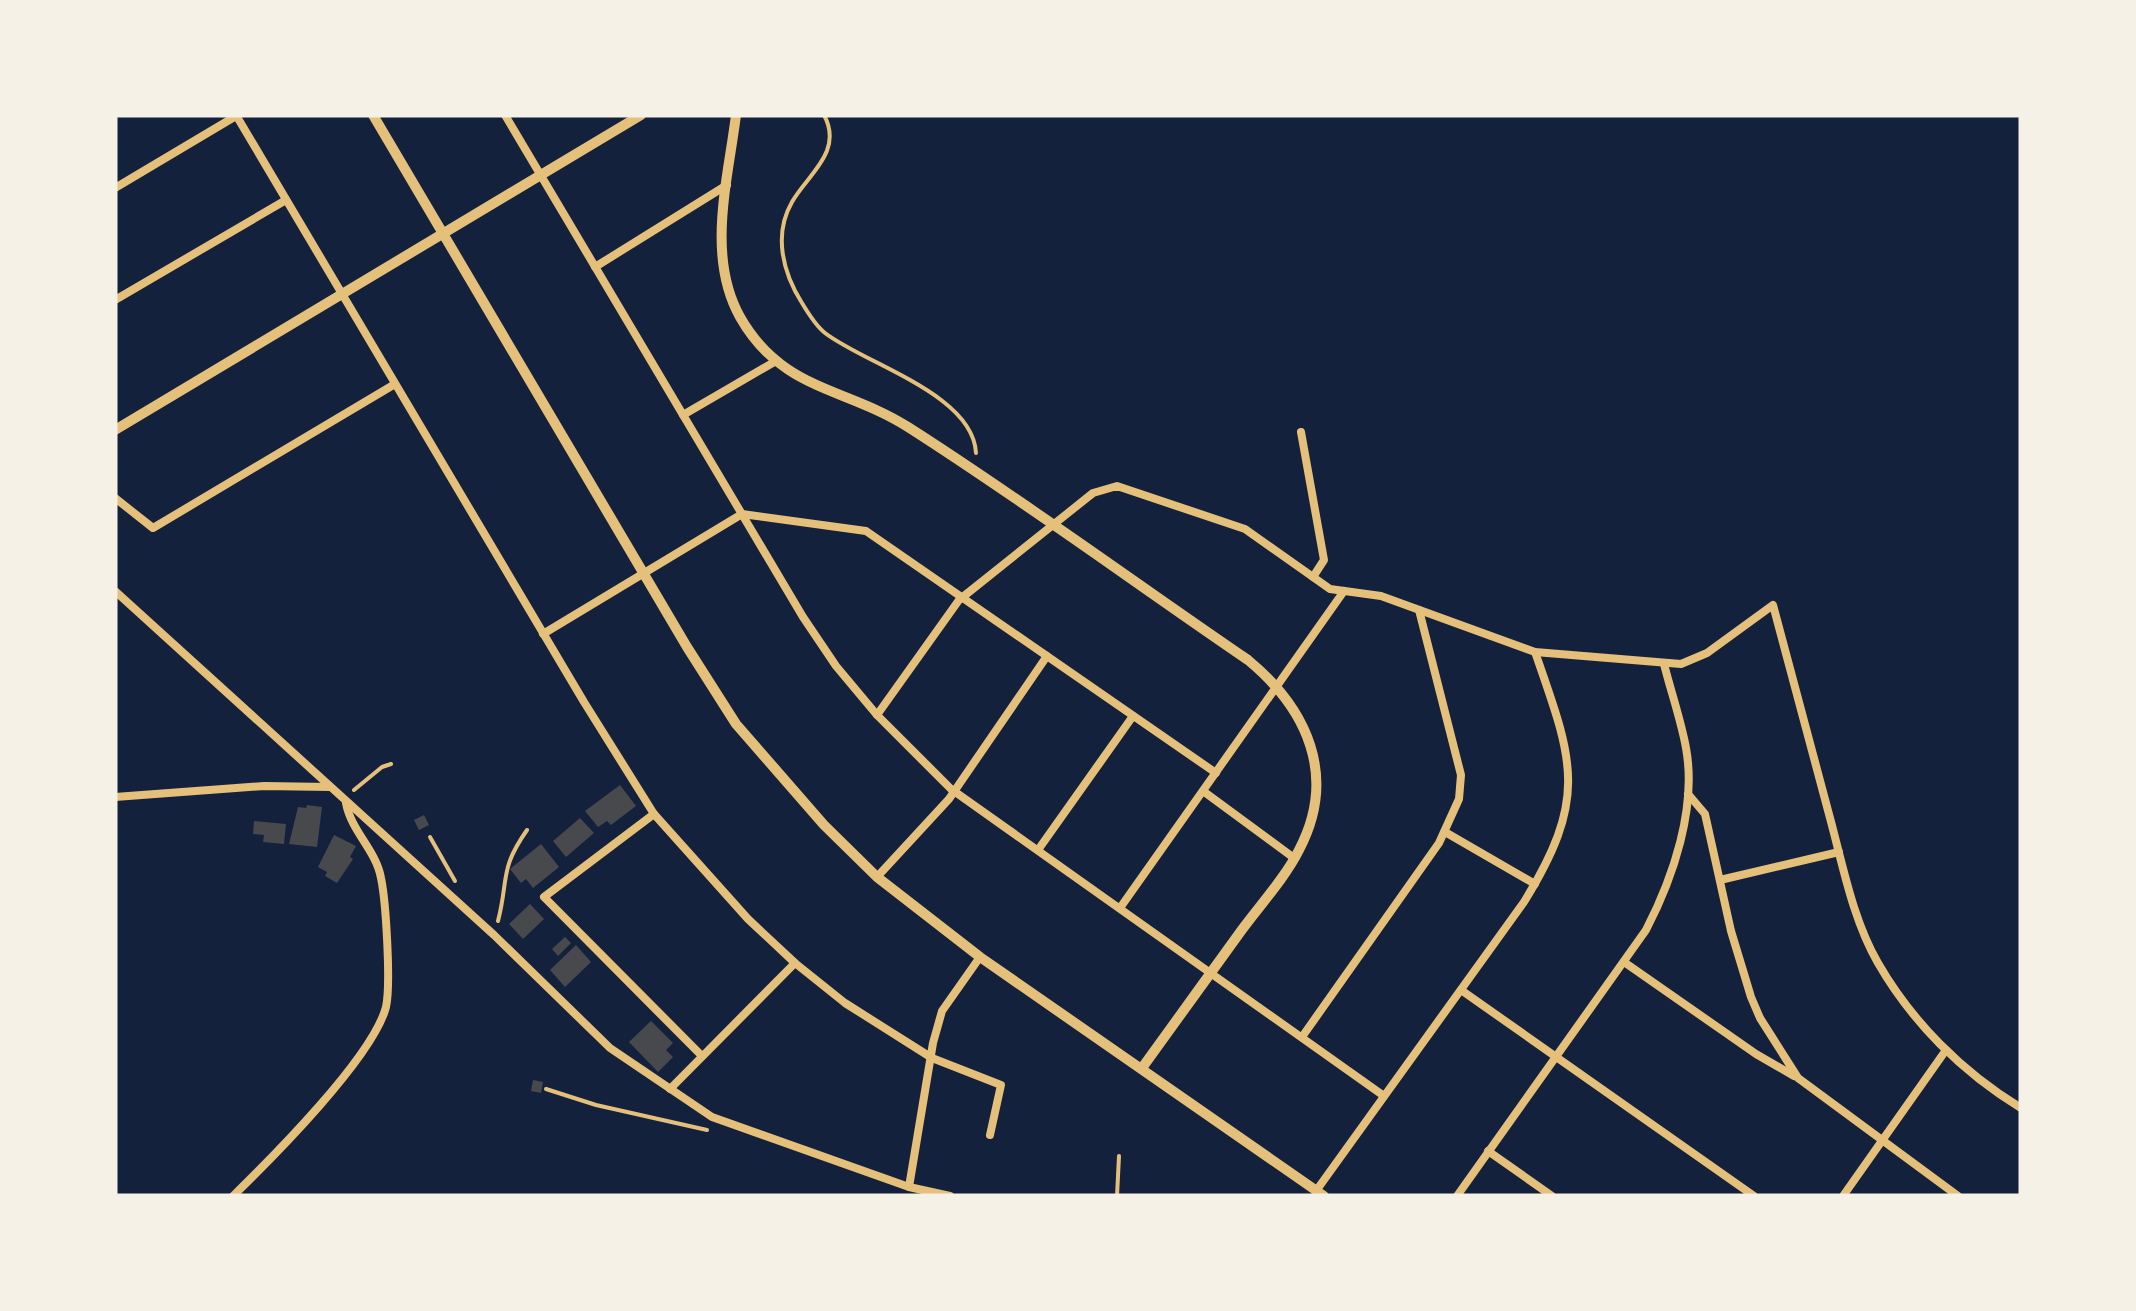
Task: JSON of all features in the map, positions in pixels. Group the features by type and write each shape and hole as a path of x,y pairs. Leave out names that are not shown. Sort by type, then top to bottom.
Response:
{"street":[{"path":"372,115 736,724 824,825 877,876 980,957 1320,1193 1550,859 1563,823 1570,785 1559,721 1535,652"},
{"path":"505,115 814,633 877,716 955,792 1384,1096"},
{"path":"115,430 642,115"},
{"path":"736,115 720,244 725,278 739,316 761,346 788,372 887,415 1248,660 1277,686 1303,722 1311,742 1315,794 1310,822 1294,858 1142,1068"},
{"path":"115,188 236,116 654,814 748,919 795,963 870,1020 932,1058 1001,1085 990,1135"},
{"path":"595,267 728,185"},
{"path":"115,300 286,200"},
{"path":"683,415 776,361"},
{"path":"115,498 153,528 395,384"},
{"path":"1300,432 1324,560 1313,577"},
{"path":"877,716 962,598 1094,492 1118,486 1244,528 1330,590 1381,596 1535,652 1681,664 1706,653 1774,604 1852,902 1876,960 1908,1009 1946,1050 1977,1078 2021,1108"},
{"path":"543,634 742,514 866,532 1216,773"},
{"path":"115,591 494,935 610,1048 712,1116 746,1131 909,1187 950,1196"},
{"path":"1120,908 1344,591"},
{"path":"1302,1038 1445,832 1459,799 1461,775 1420,610"},
{"path":"877,876 955,792 1048,656"},
{"path":"1456,1196 1624,962 1663,897 1688,794 1687,750 1664,664"},
{"path":"1038,850 1133,716"},
{"path":"115,797 264,786 330,787"},
{"path":"1203,790 1294,858"},
{"path":"1688,794 1706,814 1720,880 1760,1018 1798,1078"},
{"path":"233,1196 284,1146 373,1038 386,1008 381,875 349,820 344,801"},
{"path":"654,814 544,898 701,1055"},
{"path":"1445,832 1536,884"},
{"path":"1720,880 1839,852"},
{"path":"909,1187 942,1011 980,957"},
{"path":"1624,962 1756,1054 1798,1078 1958,1196"},
{"path":"670,1089 795,963"},
{"path":"1461,990 1754,1196"},
{"path":"1842,1196 1946,1050"},
{"path":"1488,1151 1552,1196"}],"path":[{"path":"824,115 828,119 828,146 818,171 792,202 782,234 782,264 800,301 822,331 933,394 962,420 975,439 976,474"},
{"path":"344,801 372,774 391,764"},
{"path":"488,914 498,923 504,870 526,830"},
{"path":"430,837 455,881"},
{"path":"546,1089 596,1105 723,1134 746,1131"},
{"path":"1117,1196 1119,1156"}],"building":[{"path":"620,785 636,806 611,825 607,821 598,827 585,811"},
{"path":"298,807 322,807 317,847 289,844"},
{"path":"424,815 429,825 419,830 414,820"},
{"path":"580,818 594,833 566,857 553,841"},
{"path":"254,821 286,824 284,844 263,842 264,835 253,834"},
{"path":"334,835 356,846 350,857 353,859 337,883 318,867"},
{"path":"541,844 559,867 533,888 526,879 521,883 510,869"},
{"path":"530,904 544,919 523,939 509,924"},
{"path":"565,937 571,943 558,956 552,949"},
{"path":"576,945 591,962 565,987 550,970"},
{"path":"651,1021 673,1043 666,1050 673,1057 658,1072 629,1042"},
{"path":"533,1080 543,1082 541,1093 531,1091"}]}
